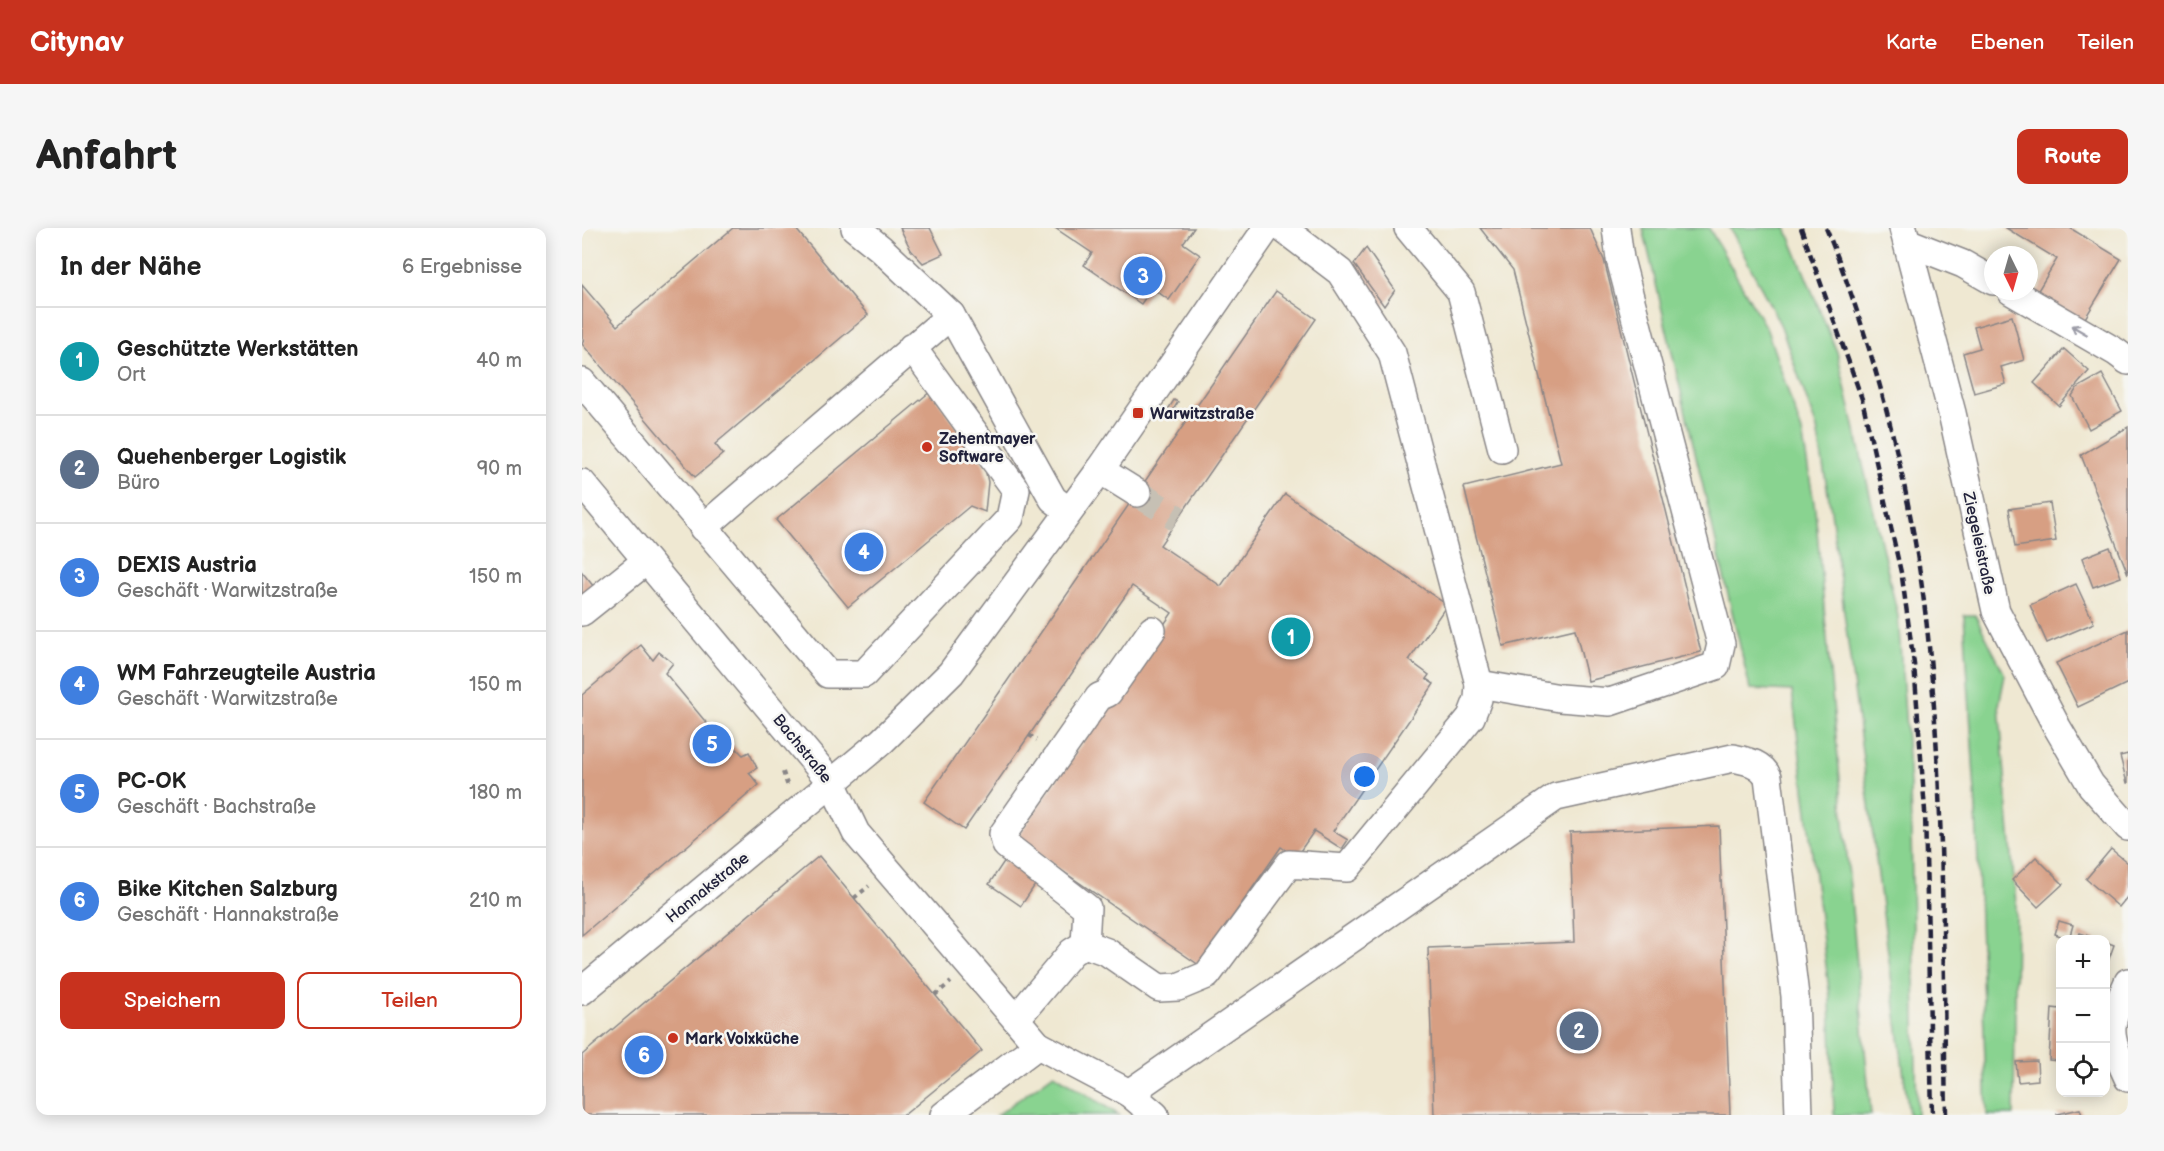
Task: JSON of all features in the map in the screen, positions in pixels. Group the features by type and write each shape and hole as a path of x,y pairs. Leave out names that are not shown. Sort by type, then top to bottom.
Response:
{"street":[{"path":"855,228 880,248 951,315 1053,499 1069,511"},
{"path":"832,783 882,741 951,673 1100,470 1267,228"},
{"path":"1085,944 1107,952 1159,988 1178,987 1207,975 1289,864 1347,868 1471,717 1478,699 1479,684 1392,353 1340,272 1282,228"},
{"path":"1408,228 1461,292 1502,448"},
{"path":"1479,684 1560,698 1610,702 1716,666 1721,644 1623,270 1616,228"},
{"path":"1905,235 1984,276"},
{"name":"Ziegeleistraße","path":"1905,235 1952,413 1996,611 2051,718 2091,785 2128,827"},
{"path":"2026,300 2128,361"},
{"path":"703,528 951,315"},
{"path":"582,382 828,674 864,674 1010,518 1016,490 912,347"},
{"path":"1100,470 1137,493"},
{"name":"Bachstraße","path":"582,483 832,783 856,833 1038,1045"},
{"path":"582,612 646,561"},
{"path":"1085,944 1087,908 1006,845 1003,834 1098,697 1108,693 1152,630"},
{"path":"1129,1093 1556,797 1733,758 1756,764 1765,770 1768,777 1795,996 1799,1115"},
{"name":"Hannakstraße","path":"582,991 832,783"},
{"path":"1016,1019 1072,952 1085,944"},
{"path":"2128,982 2111,1020 2112,1044 2128,1078"},
{"path":"944,1115 1038,1045 1129,1093 1155,1115"}],"green space":[{"path":"1643,228 1709,228 1767,330 1802,432 1815,509 1871,1115 1834,1115 1830,998 1792,691 1750,689"},
{"path":"1730,228 1786,228 1837,352 1898,616 1910,785 1917,1115 1909,1115 1831,511 1817,429 1781,326"},
{"path":"1964,615 1975,615 2005,675 1999,705 2016,904 2014,1115 1987,1115 1976,810"},
{"path":"1054,1074 1119,1115 997,1115"}],"building":[{"path":"733,228 795,228 868,315 715,444 723,454 695,477 582,344 584,340 582,338 582,285 617,326"},
{"path":"900,228 930,228 943,254 923,263 911,250"},
{"path":"1055,228 1194,228 1183,243 1200,255 1169,300 1152,288 1141,304 1084,265 1092,253"},
{"path":"1480,228 1590,228 1604,260 1701,652 1588,681 1575,629 1503,646 1464,487 1561,463 1513,270"},
{"path":"2006,228 2070,228 2121,259 2081,325 2038,299 2038,290 2057,259"},
{"path":"1366,248 1395,290 1384,306 1354,264"},
{"path":"1276,291 1316,319 1160,545 1221,586 1285,494 1447,605 1409,660 1429,675 1426,679 1434,684 1333,831 1348,840 1342,849 1314,831 1296,857 1281,847 1199,965 1016,839 1172,613 1132,586 964,830 924,802"},
{"path":"2012,316 2024,360 2001,367 2006,384 1974,393 1963,353 1980,348 1974,327"},
{"path":"2064,349 2089,371 2059,406 2034,383"},
{"path":"2102,374 2122,411 2089,429 2072,396 2077,388"},
{"path":"931,391 984,464 988,482 985,512 970,506 848,607 776,520"},
{"path":"1174,400 1178,402 1168,418 1164,416"},
{"path":"2128,427 2128,574 2081,455"},
{"path":"2050,503 2056,541 2015,547 2009,509"},
{"path":"2110,547 2121,577 2093,587 2082,558"},
{"path":"582,572 594,587 582,597"},
{"path":"2076,584 2094,623 2047,643 2030,605"},
{"path":"2128,630 2128,683 2078,707 2056,663"},
{"path":"641,645 653,660 659,652 673,663 665,673 724,744 728,740 743,755 749,752 757,768 749,773 759,785 582,935 582,695"},
{"path":"2128,754 2128,783 2127,783 2120,756"},
{"path":"1719,826 1730,1115 1434,1115 1428,948 1574,942 1570,832"},
{"path":"2111,849 2128,863 2128,896 2119,907 2086,879"},
{"path":"819,856 982,1051 904,1115 582,1115 582,1055"},
{"path":"2036,857 2063,884 2038,907 2012,880"},
{"path":"1005,860 1037,882 1021,906 989,884"},
{"path":"2059,921 2073,925 2070,935 2055,934"},
{"path":"2110,944 2114,945 2110,956"},
{"path":"2052,1008 2056,1008 2056,1061 2049,1060"},
{"path":"2037,1061 2038,1080 2018,1082 2016,1062"},
{"path":"2080,1109 2082,1115 2057,1115 2057,1114"}],"tunnel":[{"path":"1137,493 1178,519"}],"railway":[{"path":"1801,228 1862,399 1902,577 1914,664 1925,811 1932,1115"},
{"path":"1826,228 1863,331 1894,439 1924,604 1938,772 1946,1115"}],"place":[{"name":"DEXIS Austria","path":"1143,276"},
{"name":"Warwitzstraße","path":"1138,413"},
{"name":"Zehentmayer Software","path":"927,447"},
{"name":"WM Fahrzeugteile Austria","path":"864,552"},
{"name":"Geschützte Werkstätten","path":"1291,637"},
{"name":"PC-OK","path":"712,744"},
{"name":"Quehenberger Logistik","path":"1579,1031"},
{"name":"Mark Volxküche","path":"673,1038"},
{"name":"Bike Kitchen Salzburg","path":"644,1055"}]}
